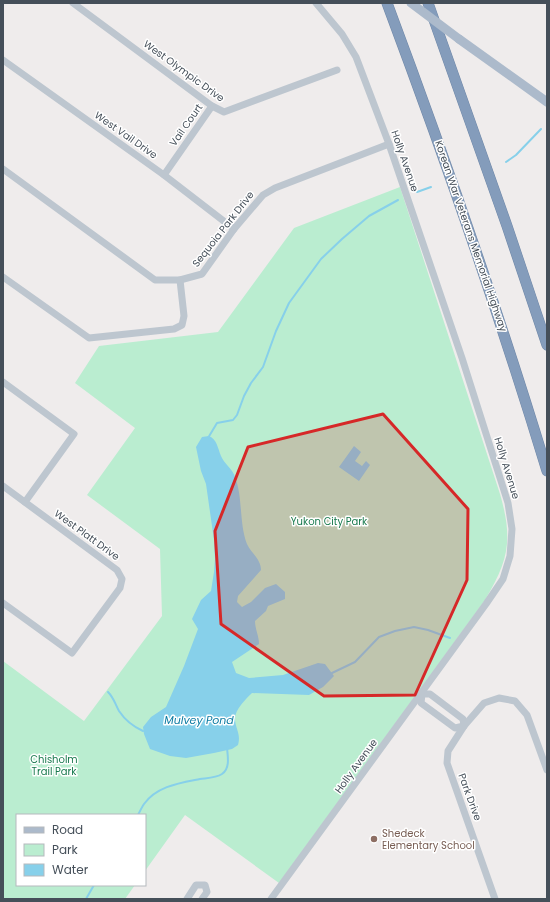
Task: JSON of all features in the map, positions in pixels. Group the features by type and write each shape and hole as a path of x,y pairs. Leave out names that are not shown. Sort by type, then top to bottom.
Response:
{"highway":[{"name":"Korean War Veterans Memorial Highway","path":"387,3 426,105 476,248 547,471"},
{"path":"428,3 547,345"}],"main road":[{"path":"411,3 547,102"}],"street":[{"name":"West Olympic Drive","path":"73,3 212,106 224,112 337,70"},
{"name":"Holly Avenue","path":"271,899 422,694 503,579 510,556 512,529 508,503 462,358 416,227 389,144 356,57 342,34 316,3"},
{"name":"West Vail Drive","path":"3,60 164,175 234,229"},
{"name":"Vail Court","path":"164,175 212,106"},
{"name":"Sequoia Park Drive","path":"3,169 155,280 180,280 202,274 234,229 263,195 275,188 389,144"},
{"path":"3,277 89,338 174,329 182,325 184,316 180,280"},
{"path":"3,382 74,434 25,502"},
{"name":"West Platt Drive","path":"3,486 117,570 122,579 120,588 72,653 3,603"},
{"path":"422,694 430,694 463,718 464,726 455,728 421,703 422,694"},
{"name":"Park Drive","path":"495,899 447,763 448,751 464,726 484,703 499,698 515,701 527,715 547,770"},
{"path":"187,899 196,885 205,885 207,892 202,899"}],"highlighted area":[{"path":"383,414 468,509 467,580 415,695 324,696 221,624 215,531 248,447"}],"green space":[{"name":"Yukon City Park","path":"400,187 500,494 507,524 507,537 504,561 499,573 485,600 279,883 185,815 146,870 146,814 16,814 16,886 134,886 125,899 3,899 3,661 84,721 162,616 160,549 87,495 135,428 75,383 99,346 218,332 294,228"}],"water":[{"name":"Mulvey Pond","path":"209,436 216,442 222,459 234,474 239,493 243,528 247,544 258,559 261,566 261,570 238,596 237,602 242,607 251,602 265,588 276,584 285,592 285,599 268,606 266,611 255,621 259,644 232,662 236,673 249,678 283,675 318,663 325,664 334,676 323,687 309,695 252,693 236,712 235,720 239,738 238,745 232,749 186,758 170,756 150,749 143,727 151,717 166,707 198,629 192,619 201,600 211,591 215,559 214,540 206,484 201,471 196,447 202,437"},
{"path":"354,446 361,452 355,461 362,466 366,461 370,465 359,481 339,467"}],"waterway":[{"path":"506,162 516,155 541,129"},
{"path":"417,192 431,187"},
{"path":"208,438 217,423 233,420 237,415 244,396 251,383 263,367 276,331 289,303 321,259 369,216 398,200"},
{"path":"332,673 355,662 379,637 395,631 414,627 428,630 450,638"},
{"path":"108,692 124,717 143,731"},
{"path":"139,814 149,798 162,789 177,784 214,777 225,772 228,759 227,748"},
{"path":"86,899 93,886"}],"place":[{"name":"Shedeck Elementary School","path":"374,839"}],"park label":[{"name":"Chisholm Trail Park","path":"54,764"}]}
